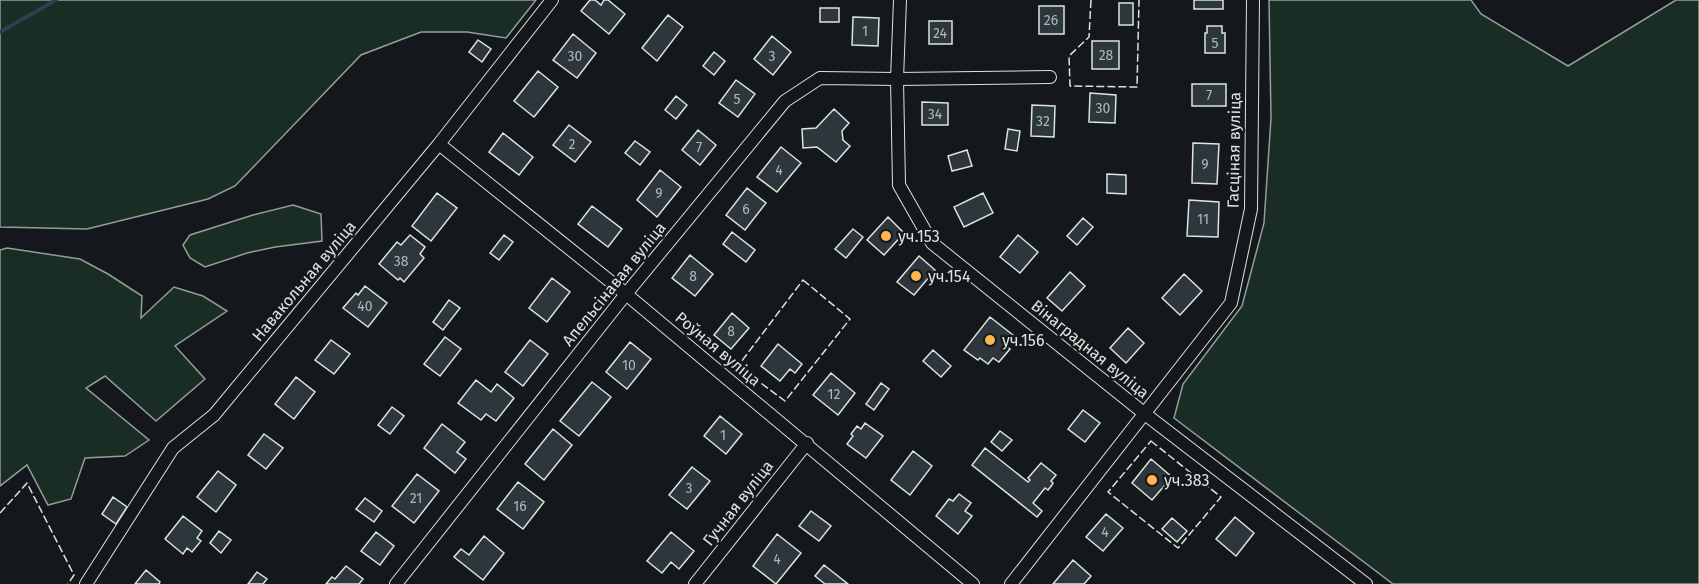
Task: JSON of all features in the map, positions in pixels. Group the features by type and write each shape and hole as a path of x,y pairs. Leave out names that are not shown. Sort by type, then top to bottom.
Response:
{"street":[{"name":"Навакольная вуліца","path":"86,584 173,448 214,415 439,144 552,0"},
{"name":"Вінаградная вуліца","path":"900,0 897,79 899,185 932,243 1145,414 1366,584"},
{"name":"Гасціная вуліца","path":"1011,584 1231,303 1251,208 1253,0"},
{"path":"897,79 1050,77"},
{"name":"Апельсінавая вуліца","path":"396,584 626,294 785,101 820,78 897,79"},
{"name":"Роўная вуліца","path":"439,144 807,443 973,584"},
{"name":"Гучная вуліца","path":"695,584 807,443"}],"green space":[{"path":"0,0 536,0 506,38 467,32 421,32 361,55 235,186 208,199 87,229 0,227"},
{"path":"1269,0 1471,0 1481,14 1568,66 1676,0 1699,0 1699,584 1393,584 1174,418 1183,384 1242,306 1264,223 1271,118"},
{"path":"293,205 321,214 322,241 247,253 205,267 190,258 183,245 190,235"},
{"path":"7,248 80,259 142,296 141,318 174,287 203,296 227,311 175,346 205,379 156,421 105,376 86,388 149,440 125,456 85,458 71,499 48,505 27,465 0,486 0,250"}],"building":[{"path":"590,0 595,0 601,5 604,0 608,0 625,14 609,34 581,11"},
{"path":"1194,0 1223,0 1223,9 1194,9"},
{"path":"1119,3 1133,3 1133,25 1119,25"},
{"path":"1039,6 1064,6 1064,34 1039,34"},
{"path":"820,8 839,8 839,22 820,22"},
{"path":"668,15 683,27 657,61 642,48"},
{"path":"853,17 879,18 878,46 852,45"},
{"path":"929,21 952,21 952,44 929,44"},
{"path":"1207,26 1222,26 1222,33 1225,33 1225,53 1205,53"},
{"path":"573,34 596,53 577,78 553,60"},
{"path":"772,36 791,52 773,75 754,59"},
{"path":"478,40 491,49 482,62 469,52"},
{"path":"1092,41 1119,41 1119,69 1092,69"},
{"path":"714,52 725,61 714,75 703,66"},
{"path":"538,71 558,87 534,117 514,101"},
{"path":"736,80 755,94 738,117 719,103"},
{"path":"1192,84 1226,84 1226,106 1192,106"},
{"path":"1090,93 1116,95 1115,123 1089,122"},
{"path":"676,96 687,105 676,119 665,110"},
{"path":"922,102 948,103 948,125 922,125"},
{"path":"1032,105 1055,106 1054,137 1031,136"},
{"path":"834,109 849,123 842,131 843,140 850,146 836,162 817,147 803,148 802,129 816,128"},
{"path":"569,125 591,142 575,162 553,145"},
{"path":"1008,129 1020,131 1017,151 1005,149"},
{"path":"698,130 716,145 700,165 682,150"},
{"path":"503,133 533,157 519,175 489,152"},
{"path":"635,141 650,152 640,165 625,153"},
{"path":"1193,143 1219,144 1217,184 1192,183"},
{"path":"781,147 801,163 777,192 757,177"},
{"path":"967,150 972,166 952,171 948,156"},
{"path":"660,170 681,187 657,217 637,200"},
{"path":"1107,174 1126,175 1126,194 1107,193"},
{"path":"747,188 766,203 745,230 726,215"},
{"path":"437,193 457,208 431,241 412,226"},
{"path":"983,193 993,213 964,227 954,207"},
{"path":"1189,200 1219,202 1218,237 1187,236"},
{"path":"592,206 622,229 608,247 578,224"},
{"name":"уч.153","path":"888,217 904,233 884,255 867,240"},
{"path":"1083,218 1093,227 1077,245 1067,236"},
{"path":"853,229 863,237 846,258 835,249"},
{"path":"732,232 755,250 746,262 723,244"},
{"path":"410,235 425,247 420,254 424,258 404,282 400,278 398,280 379,264 397,242 401,245"},
{"path":"504,235 513,242 499,260 490,253"},
{"path":"1018,235 1038,252 1020,273 1000,257"},
{"path":"690,255 713,274 695,296 672,278"},
{"name":"уч.154","path":"919,256 935,270 914,295 897,282"},
{"path":"1070,272 1085,286 1062,311 1047,298"},
{"path":"1184,274 1202,291 1180,315 1162,298"},
{"path":"552,278 570,292 547,322 529,308"},
{"path":"365,286 387,303 368,327 343,308"},
{"path":"449,300 460,308 443,330 433,322"},
{"path":"732,313 749,328 731,349 714,335"},
{"name":"уч.156","path":"990,317 1013,335 1005,345 1010,349 999,362 993,358 988,364 964,350"},
{"path":"1128,328 1144,343 1126,363 1110,348"},
{"path":"445,337 461,349 440,376 424,364"},
{"path":"331,340 350,354 334,374 315,360"},
{"path":"530,340 548,354 523,386 505,372"},
{"path":"630,342 651,359 627,389 606,372"},
{"path":"778,344 802,364 795,373 790,369 780,381 761,366"},
{"path":"933,350 951,366 941,377 923,361"},
{"path":"831,373 855,393 838,415 813,395"},
{"path":"296,377 315,392 294,419 275,404"},
{"path":"476,380 491,392 497,384 514,398 496,421 486,414 481,420 458,403"},
{"path":"592,382 611,397 579,436 560,421"},
{"path":"881,383 889,389 874,410 866,404"},
{"path":"392,407 404,416 390,434 378,425"},
{"path":"1083,410 1100,423 1085,442 1068,429"},
{"path":"720,416 742,434 726,454 704,436"},
{"path":"865,423 883,436 866,458 847,444 857,426 861,429"},
{"path":"442,424 465,442 457,452 466,459 455,473 424,448"},
{"path":"553,429 572,445 544,480 525,464"},
{"path":"1000,431 1012,440 1002,451 991,442"},
{"path":"264,434 283,448 266,469 248,455"},
{"path":"985,448 1028,482 1030,480 1028,478 1041,463 1056,475 1048,490 1045,488 1033,503 1042,511 1037,517 972,465"},
{"path":"913,451 932,466 910,495 891,480"},
{"name":"уч.383","path":"1151,459 1172,477 1152,500 1132,483"},
{"path":"692,467 710,481 687,509 669,495"},
{"path":"218,471 236,485 216,512 197,497"},
{"path":"417,474 439,491 414,523 392,506"},
{"path":"518,482 544,502 523,529 497,509"},
{"path":"959,494 971,503 965,511 972,516 958,534 936,516 949,499 953,501"},
{"path":"113,497 127,507 116,524 102,514"},
{"path":"365,498 382,511 374,522 356,509"},
{"path":"811,511 831,526 819,541 799,526"},
{"path":"1106,514 1123,528 1103,551 1086,537"},
{"path":"183,516 202,531 197,538 201,541 192,552 187,548 183,554 165,539"},
{"path":"1235,517 1254,533 1236,556 1216,539"},
{"path":"1172,518 1187,531 1177,542 1162,529"},
{"path":"219,531 231,540 221,553 210,543"},
{"path":"376,532 394,546 380,565 361,551"},
{"path":"671,532 694,551 679,569 671,562 662,573 647,561"},
{"path":"777,534 801,553 776,584 753,566"},
{"path":"484,536 504,553 483,580 454,557 461,549 469,555"},
{"path":"1073,560 1091,576 1084,584 1053,584"},
{"path":"824,565 848,584 825,584 815,576"},
{"path":"346,566 363,579 359,584 326,584 332,577 335,579"},
{"path":"146,570 160,582 159,584 135,584"},
{"path":"257,572 267,579 263,584 248,584"}],"waterway":[{"path":"0,32 56,0"}],"fence":[{"path":"1091,0 1089,37 1069,56 1070,86 1137,87 1139,0"},
{"path":"803,280 850,319 785,401 738,366 803,280"},
{"path":"1151,441 1221,497 1178,548 1108,492 1151,441"},
{"path":"0,513 27,483 74,575 68,584"}],"place":[{"name":"уч.153","path":"886,236"},
{"name":"уч.154","path":"916,276"},
{"name":"уч.156","path":"990,340"},
{"name":"уч.383","path":"1152,480"}]}
